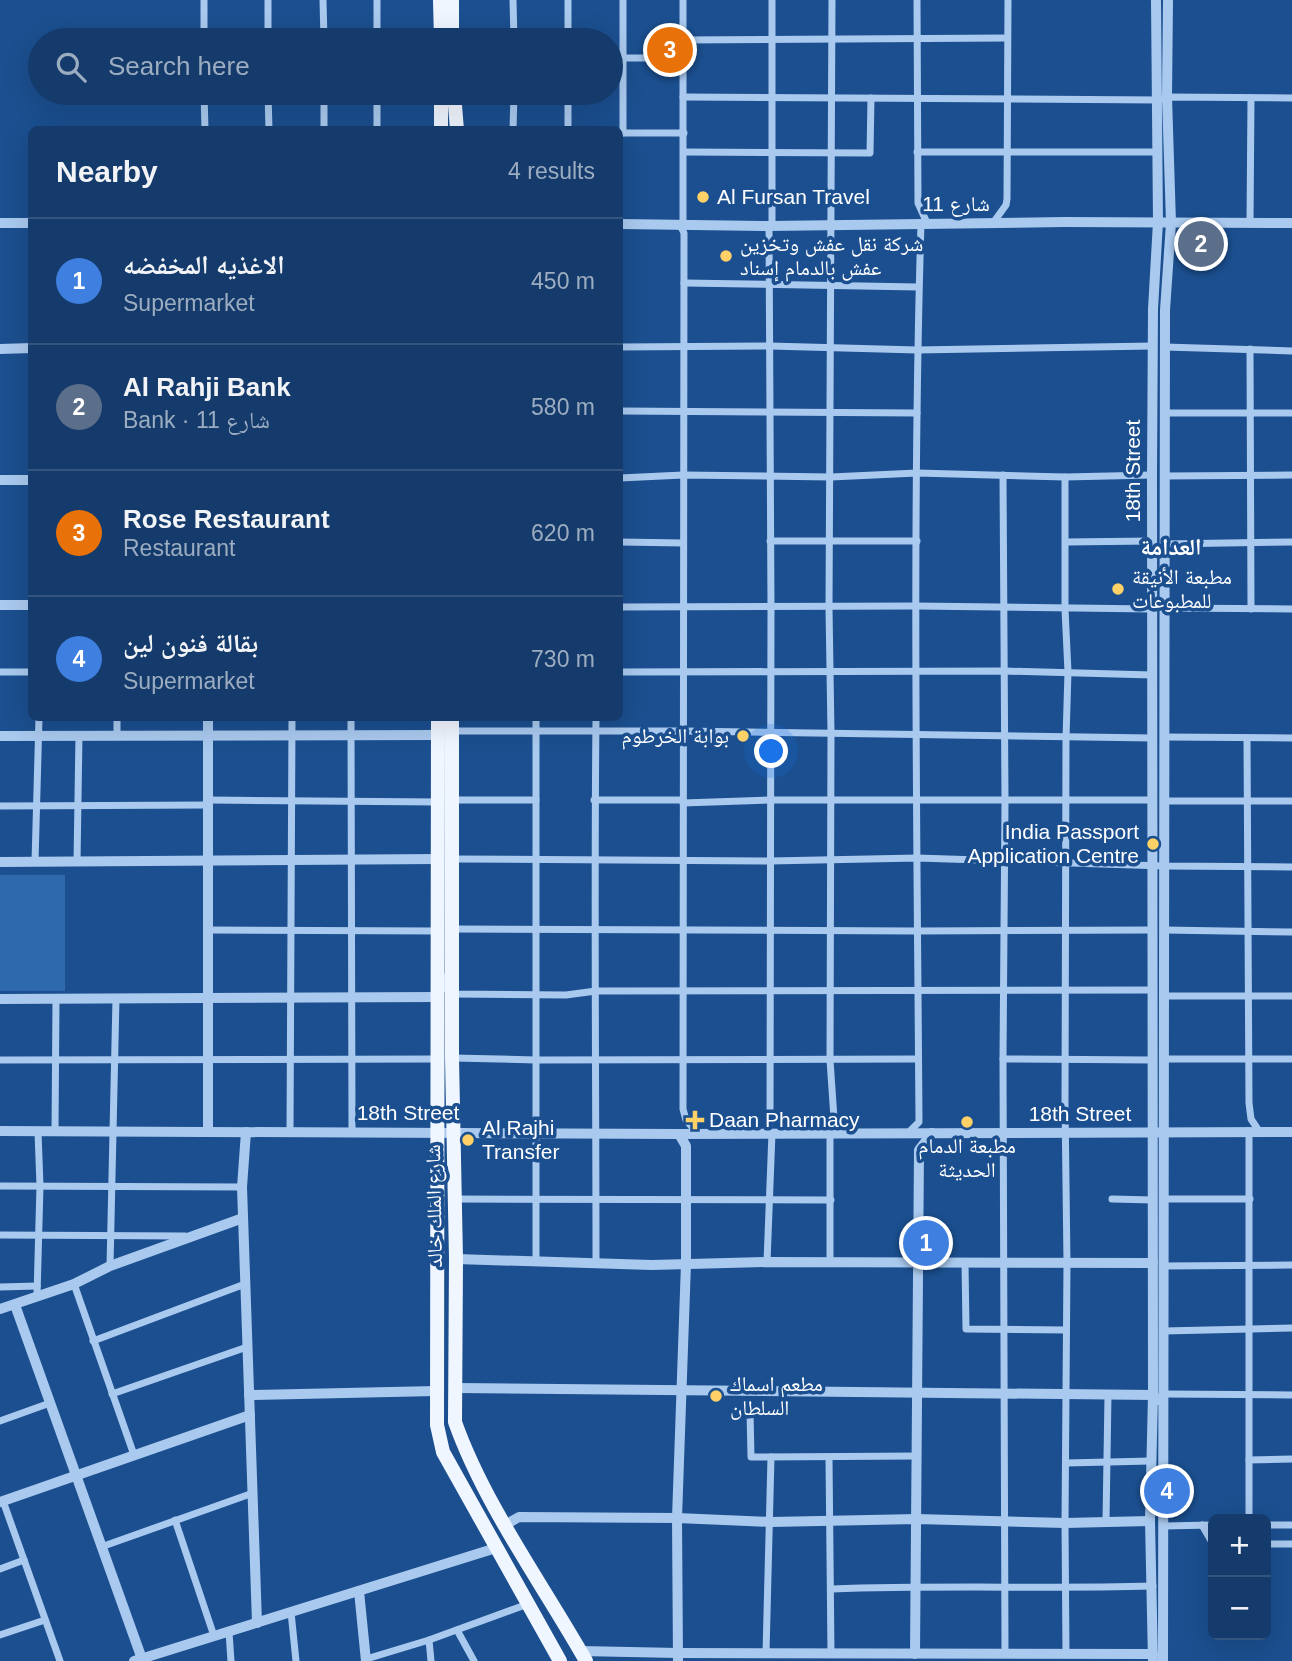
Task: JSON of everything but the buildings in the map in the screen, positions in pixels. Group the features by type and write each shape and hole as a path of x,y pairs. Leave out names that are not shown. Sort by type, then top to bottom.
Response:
{"main road":[{"path":"440,0 441,28"},
{"path":"452,0 452,28"},
{"path":"441,105 441,126"},
{"path":"455,105 457,126"},
{"name":"شارع الملك خالد","path":"447,728 446,930 453,994 436,1132 437,1425 443,1452 560,1661"},
{"name":"شارع الملك خالد","path":"446,930 438,997 454,1132 455,1422 462,1443 505,1525 583,1656"}],"street":[{"path":"204,0 204,28"},
{"path":"268,0 268,28"},
{"path":"323,0 324,28"},
{"path":"377,0 377,28"},
{"path":"513,0 514,28"},
{"path":"568,0 568,28"},
{"path":"622,28 623,0"},
{"path":"682,0 684,152 678,223 684,233 683,1110 686,1120 697,1133"},
{"path":"767,1262 771,800 768,284 773,97 772,0"},
{"path":"830,1262 832,0"},
{"path":"907,1133 919,1122 916,931 916,473 918,287 924,223 918,203 917,0"},
{"path":"993,223 1006,205 1008,0"},
{"name":"18th Street","path":"0,1131 1152,1133 1153,346 1158,222 1157,152 1162,99 1156,0"},
{"path":"1158,1200 1165,1133 1165,347 1171,223 1162,99 1168,0"},
{"path":"683,40 1007,38"},
{"path":"623,59 683,58"},
{"path":"683,97 1292,98"},
{"path":"1250,223 1251,97"},
{"path":"684,152 870,153 871,98"},
{"path":"204,105 205,126"},
{"path":"268,105 269,126"},
{"path":"324,105 324,126"},
{"path":"377,105 377,126"},
{"path":"513,126 514,105"},
{"path":"568,105 568,126"},
{"path":"621,105 621,126"},
{"path":"623,133 684,133"},
{"path":"917,152 1157,152"},
{"path":"0,223 28,223"},
{"name":"شارع 11","path":"623,224 771,226 924,223 1292,223"},
{"path":"684,283 918,287"},
{"path":"623,347 770,345 917,350 1153,346"},
{"path":"1165,347 1292,351"},
{"path":"0,349 28,348"},
{"path":"1250,349 1251,608"},
{"path":"623,411 917,413"},
{"path":"1166,413 1292,413"},
{"path":"623,478 683,475 831,477 916,473 1065,477 1152,475"},
{"path":"1003,475 1005,1654"},
{"path":"1165,476 1292,475"},
{"path":"1065,477 1068,672 1065,800 1066,1654"},
{"path":"0,480 28,480"},
{"path":"770,541 917,541"},
{"path":"1066,542 1152,541"},
{"path":"623,542 683,543"},
{"path":"1165,544 1292,542"},
{"path":"0,606 28,605"},
{"path":"623,607 916,606 1152,609"},
{"path":"1165,608 1292,609"},
{"path":"623,672 1004,671 1152,675"},
{"path":"0,672 28,672"},
{"path":"35,862 39,721"},
{"path":"117,721 117,735"},
{"path":"208,721 208,1132"},
{"path":"290,1132 292,721"},
{"path":"351,721 352,1132"},
{"path":"536,721 536,1261"},
{"path":"596,721 596,1262"},
{"path":"0,736 351,735 447,728 1152,738"},
{"path":"77,862 79,735"},
{"path":"1165,737 1292,738"},
{"path":"1247,738 1250,931 1248,997 1251,1119 1254,1131 1249,1264 1249,1514"},
{"path":"0,806 292,800 536,800"},
{"path":"594,800 1152,800"},
{"path":"1165,801 1292,801"},
{"path":"0,862 917,858 1152,866 1292,867"},
{"path":"209,930 1151,930"},
{"path":"1164,930 1292,932"},
{"path":"453,994 566,995 596,991 683,990 1151,990"},
{"path":"1164,996 1292,996"},
{"path":"0,999 438,997"},
{"path":"55,1132 56,999"},
{"path":"110,1266 117,1059 116,999"},
{"path":"0,1060 918,1059"},
{"path":"1003,1059 1151,1060"},
{"path":"1165,1059 1292,1059"},
{"path":"37,1291 40,1235 38,1132"},
{"path":"246,1132 242,1187 257,1623"},
{"path":"1163,1661 1164,1419 1158,1395 1158,1200 1152,1133 1292,1132"},
{"path":"915,1657 919,1150 932,1133"},
{"path":"678,1657 677,1518 686,1263 686,1146 679,1134"},
{"path":"0,1186 242,1187"},
{"path":"455,1199 831,1200"},
{"path":"1112,1199 1250,1199"},
{"path":"0,1287 37,1291 74,1284 110,1266 243,1218"},
{"path":"0,1236 192,1236"},
{"path":"456,1259 652,1265 767,1262 1292,1265"},
{"path":"965,1262 966,1329 1066,1330"},
{"path":"583,1656 678,1657 831,1653 915,1657 1066,1654 1153,1658 1151,1461 1164,1331 1158,1265"},
{"path":"74,1284 134,1455"},
{"path":"93,1341 245,1284"},
{"path":"0,1309 15,1305 37,1291"},
{"path":"15,1305 102,1547 138,1660 496,1548"},
{"path":"1164,1331 1292,1328"},
{"path":"112,1394 247,1347"},
{"path":"456,1388 917,1394 1292,1395"},
{"path":"249,1395 436,1391"},
{"path":"1106,1521 1108,1395"},
{"path":"0,1421 50,1403"},
{"path":"750,1412 751,1458 917,1456"},
{"path":"60,1661 1,1501 250,1415"},
{"path":"766,1653 771,1458"},
{"path":"829,1458 831,1653"},
{"path":"1249,1460 1292,1460"},
{"path":"1066,1463 1151,1461"},
{"path":"102,1547 253,1493"},
{"path":"505,1525 520,1517 677,1518 771,1522 917,1519 1065,1523 1150,1521"},
{"path":"175,1520 214,1636"},
{"path":"1202,1525 1208,1535"},
{"path":"1163,1526 1208,1525"},
{"path":"1271,1525 1292,1525"},
{"path":"1271,1544 1292,1544"},
{"path":"0,1569 24,1560"},
{"path":"832,1589 915,1586 1153,1586"},
{"path":"359,1591 366,1660 528,1604"},
{"path":"291,1612 296,1661"},
{"path":"0,1635 45,1619"},
{"path":"457,1630 474,1661"},
{"path":"229,1632 231,1661"},
{"path":"429,1640 431,1661"}],"shaded area":[{"path":"0,875 65,875 65,991 0,991"}],"place":[{"name":"Rose Restaurant","path":"670,50"},
{"name":"Al Fursan Travel","path":"703,197"},
{"name":"Al Rahji Bank","path":"1201,244"},
{"name":"شركة نقل عفش وتخزين عفش بالدمام إسناد","path":"726,256"},
{"name":"مطبعة الأنيقة للمطبوعات","path":"1118,589"},
{"name":"بوابة الخرطوم","path":"743,736"},
{"name":"India Passport Application Centre","path":"1153,844"},
{"name":"Daan Pharmacy","path":"695,1120"},
{"name":"مطبعة الدمام الحديثة","path":"967,1122"},
{"name":"Al Rajhi Transfer","path":"468,1140"},
{"name":"الاغذيه المخفضه","path":"926,1243"},
{"name":"مطعم اسماك السلطان","path":"716,1396"},
{"name":"بقالة فنون لين","path":"1167,1491"}],"district":[{"name":"العدامة","path":"1171,547"}]}
